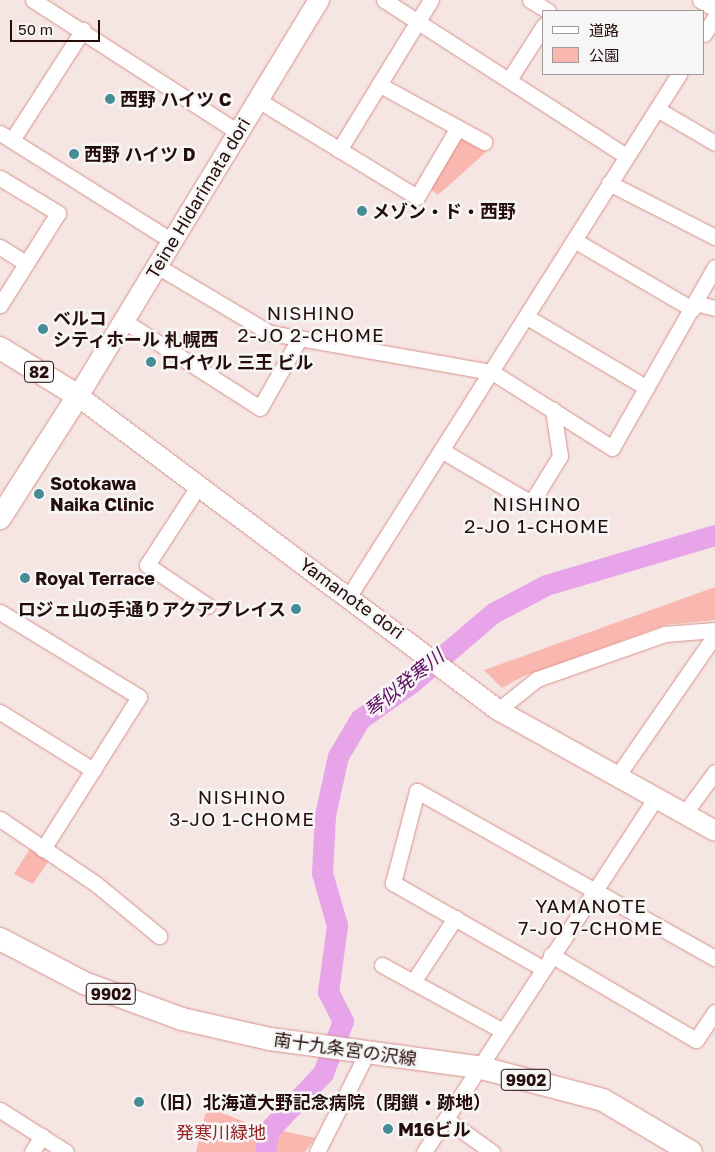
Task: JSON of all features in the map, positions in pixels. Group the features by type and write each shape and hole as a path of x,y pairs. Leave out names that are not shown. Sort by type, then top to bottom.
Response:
{"main road":[{"name":"Teine Hidarimata dori","path":"78,396 318,0"},
{"name":"Yamanote dori","path":"0,348 78,396 466,682 498,710 618,775 715,831"},
{"name":"82","path":"0,518 78,396"},
{"name":"南十九条宮の沢線","path":"0,939 84,983 137,1005 231,1031 478,1067 603,1100 691,1152"}],"street":[{"path":"33,0 83,30 238,132"},
{"path":"384,0 510,78 626,156"},
{"path":"340,150 432,0"},
{"path":"530,0 546,10"},
{"path":"700,0 715,9"},
{"path":"705,32 715,17"},
{"path":"510,78 542,28"},
{"path":"83,30 6,137 172,241"},
{"path":"348,596 492,372 678,75"},
{"path":"380,86 484,142"},
{"path":"258,100 417,197 457,129"},
{"path":"657,108 715,143"},
{"path":"0,178 58,213 0,304"},
{"path":"609,183 715,237"},
{"path":"574,240 694,306 715,308"},
{"path":"0,247 26,263"},
{"path":"157,266 270,334 492,372 612,448 715,267"},
{"path":"526,317 647,388"},
{"path":"124,321 260,408 298,340"},
{"path":"441,450 530,504 560,456 553,410"},
{"path":"198,485 147,565 208,606"},
{"path":"0,612 139,697 43,849"},
{"path":"498,710 537,679 665,634 715,630"},
{"path":"618,775 715,635"},
{"path":"0,712 93,770"},
{"path":"684,814 715,772"},
{"path":"542,968 394,883 418,791 715,958"},
{"path":"424,1152 501,1030 656,797"},
{"path":"0,819 159,936"},
{"path":"413,982 455,918"},
{"path":"551,955 696,1040 715,1012"},
{"path":"382,965 501,1030"},
{"path":"317,1152 357,1050"},
{"path":"0,1110 66,1152"},
{"path":"446,1119 492,1152"},
{"path":"32,1152 42,1136"}],"green space":[{"path":"459,137 486,152 438,195 429,188"},
{"path":"715,587 715,620 665,625 524,676 502,688 484,670"},
{"path":"31,847 50,859 33,884 14,874"},
{"name":"発寒川緑地","path":"207,1107 250,1124 315,1138 305,1152 196,1152"}],"waterway":[{"name":"琴似発寒川","path":"265,1152 269,1130 323,1073 343,1021 328,992 337,925 322,873 325,815 338,756 360,719 411,683 493,613 546,585 715,535"}],"place":[{"name":"西野 ハイツ C","path":"110,99"},
{"name":"西野 ハイツ D","path":"74,154"},
{"name":"メゾン・ド・西野","path":"362,211"},
{"name":"ベルコ シティホール 札幌西","path":"43,329"},
{"name":"ロイヤル 三王 ビル","path":"151,362"},
{"name":"Sotokawa Naika Clinic","path":"39,494"},
{"name":"Royal Terrace","path":"25,578"},
{"name":"ロジェ山の手通りアクアプレイス","path":"296,609"},
{"name":"（旧）北海道大野記念病院（閉鎖・跡地）","path":"139,1102"},
{"name":"M16ビル","path":"388,1129"}],"district":[{"name":"NISHINO 2-JO 2-CHOME","path":"311,324"},
{"name":"NISHINO 2-JO 1-CHOME","path":"537,515"},
{"name":"NISHINO 3-JO 1-CHOME","path":"242,808"},
{"name":"YAMANOTE 7-JO 7-CHOME","path":"591,917"}]}
